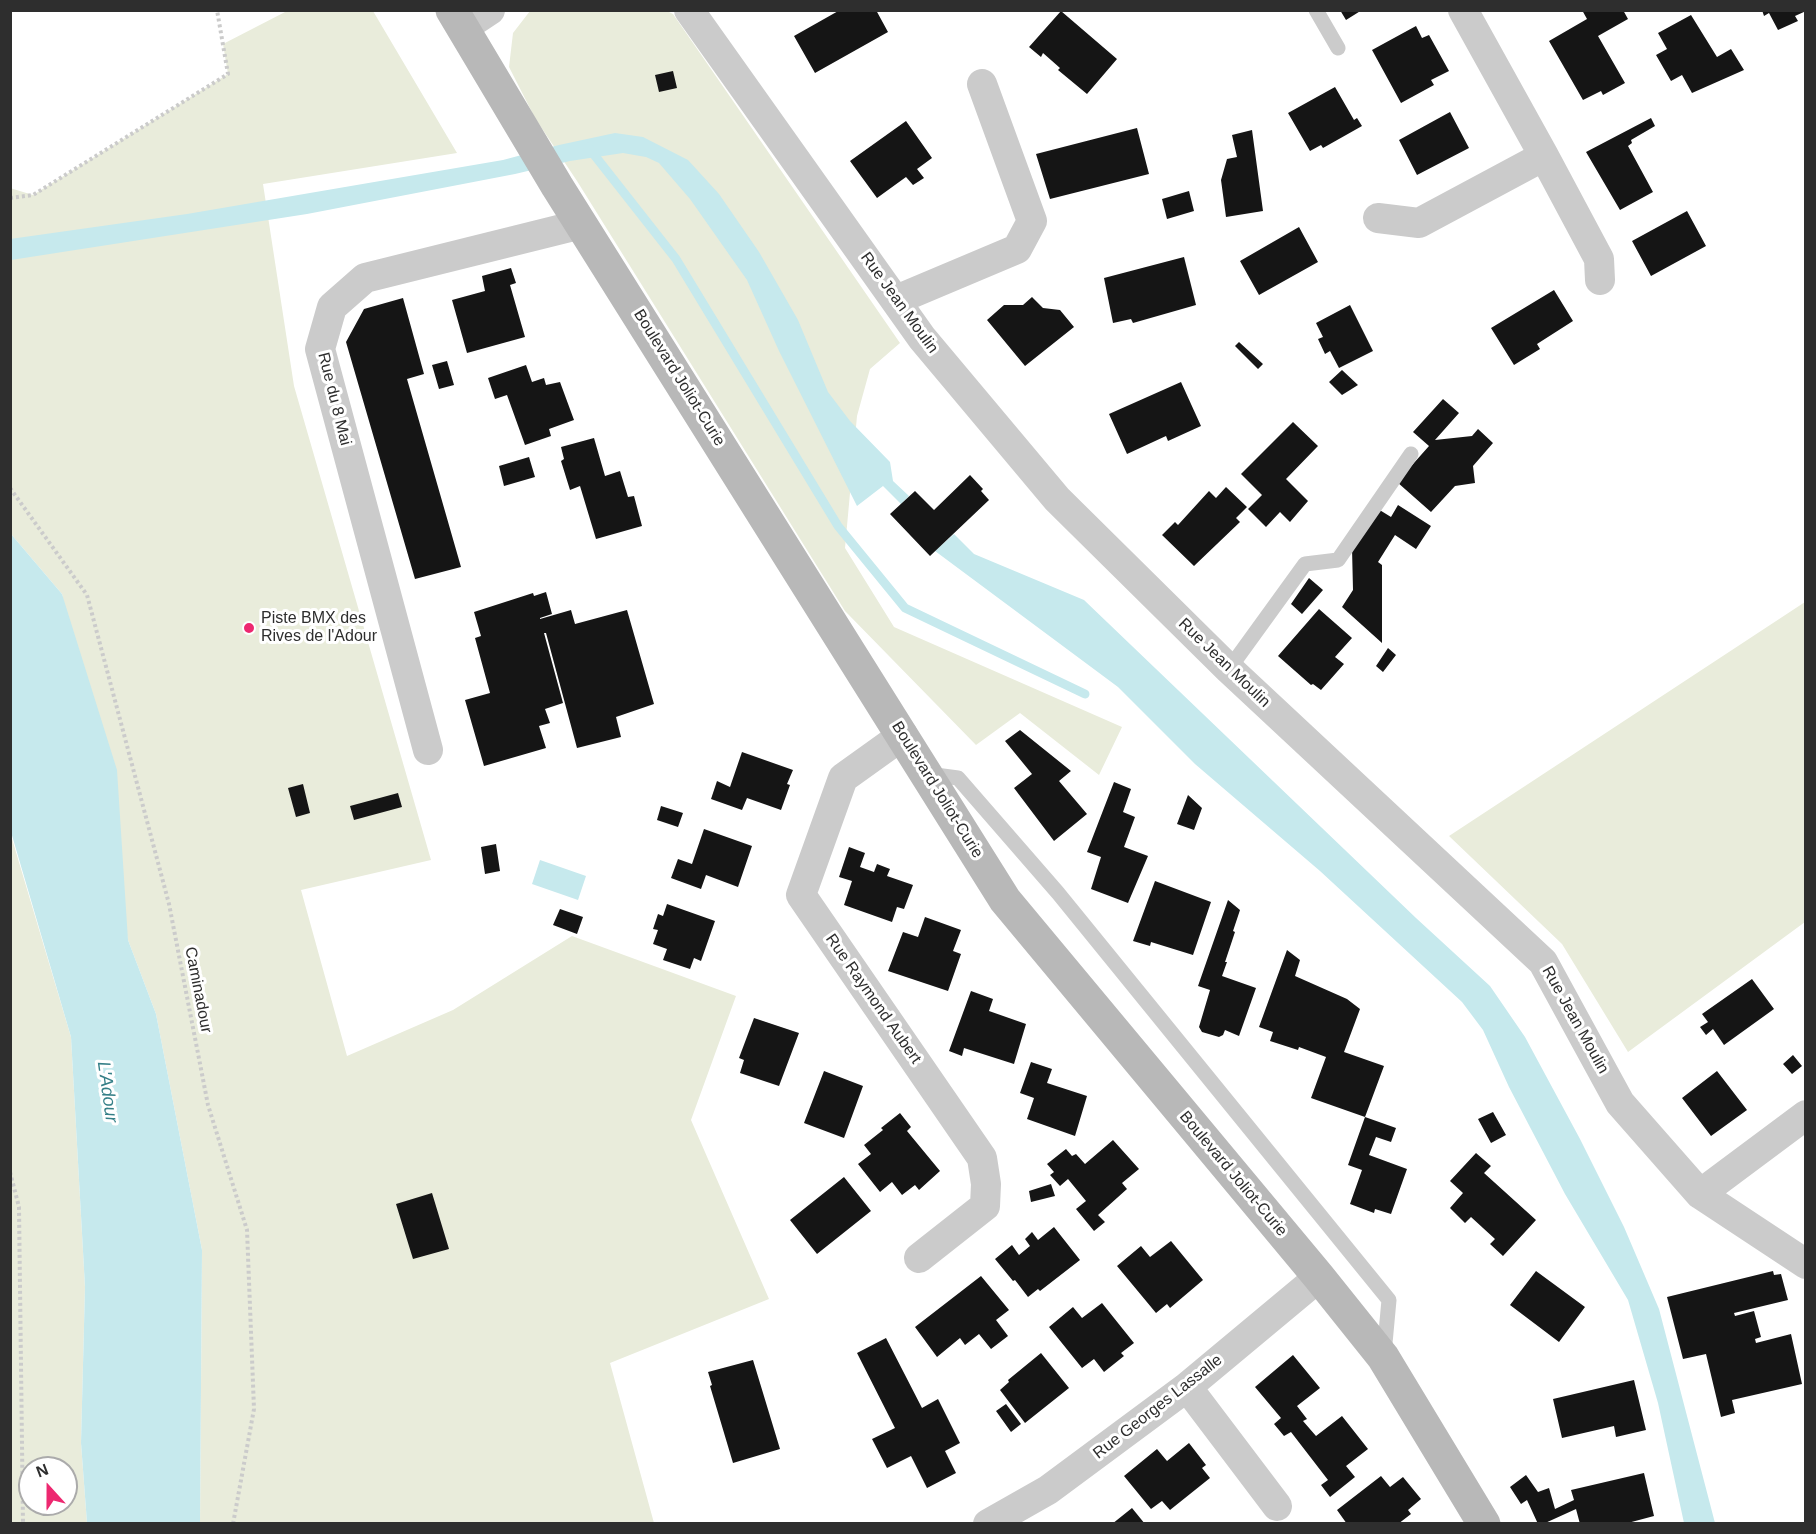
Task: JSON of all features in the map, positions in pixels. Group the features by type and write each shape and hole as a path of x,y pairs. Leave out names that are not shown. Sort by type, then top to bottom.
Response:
{"main road":[{"name":"Boulevard Joliot-Curie","path":"468,16 528,138 557,186 1005,900 1383,1357 1484,1524"}],"street":[{"name":"Rue Jean Moulin","path":"689,10 922,338 1057,499 1229,669 1543,962 1620,1103 1700,1194 1806,1264"},
{"path":"1463,10 1599,259 1600,280"},
{"path":"896,300 1017,249 1032,221 982,84"},
{"path":"1378,218 1419,223 1544,156"},
{"name":"Rue du 8 Mai","path":"428,750 320,349 332,307 365,278 582,224"},
{"name":"Rue Raymond Aubert","path":"903,735 843,778 801,895 982,1158 986,1184 985,1206 920,1258"},
{"path":"1700,1194 1806,1115"},
{"name":"Rue Georges Lassalle","path":"988,1524 1048,1490 1187,1387 1319,1277"},
{"path":"1187,1387 1277,1506"}],"lane":[{"path":"1316,10 1338,48"},
{"path":"1229,669 1305,564 1338,560 1412,454"},
{"path":"927,774 958,778 966,787 1058,893 1389,1300 1383,1357"}],"path":[{"path":"10,198 33,195 228,74 217,10"},
{"name":"Caminadour","path":"10,488 87,595 169,904 208,1105 247,1230 254,1409 233,1524"},
{"path":"10,1172 19,1207 23,1524"}],"green space":[{"path":"665,10 673,14 900,343 870,369 857,416 845,548 894,627 1122,727 1099,775 1020,713 976,745 845,611 577,181 535,118 509,67 513,33 530,11"},
{"path":"287,11 373,11 457,153 263,184 294,386 431,860 301,890 347,1056 453,1010 572,936 736,996 691,1120 769,1299 610,1363 654,1523 200,1523 202,1250 156,1014 128,940 62,594 11,534 10,188 33,195 228,74 223,44"},
{"path":"1805,602 1805,922 1628,1052 1562,944 1449,836"},
{"path":"10,832 71,1037 85,1287 81,1443 87,1523 11,1523"}],"water":[{"path":"615,133 643,137 688,160 719,194 759,252 798,320 828,392 850,421 890,462 893,481 909,496 901,504 883,486 857,506 779,351 747,280 690,199 659,163 646,157 623,153 570,161 515,174 307,214 11,260 10,239 187,214 503,160"},
{"name":"L'Adour","path":"11,534 62,594 117,770 128,940 156,1014 202,1250 200,1523 87,1523 81,1443 85,1287 71,1037 11,832"},
{"path":"954,534 974,554 1084,600 1490,986 1525,1037 1580,1139 1624,1227 1659,1309 1715,1523 1684,1523 1658,1403 1628,1300 1565,1194 1509,1087 1483,1030 1462,1002 1320,871 1195,764 1118,687 935,551"},
{"path":"540,860 586,876 578,900 532,884"}],"building":[{"path":"840,10 876,10 888,32 815,73 794,36"},
{"path":"1340,10 1362,10 1346,20"},
{"path":"1582,10 1623,10 1628,19 1598,36 1625,83 1603,95 1601,91 1583,100 1549,41 1587,19"},
{"path":"1762,10 1806,11 1795,16 1798,21 1778,30 1769,13 1764,16"},
{"path":"1061,11 1117,59 1087,94 1058,70 1060,68 1043,53 1041,57 1029,47"},
{"path":"1691,15 1717,57 1731,49 1744,70 1692,93 1682,75 1671,81 1656,55 1667,49 1658,33"},
{"path":"1416,26 1422,38 1429,35 1449,71 1431,80 1434,85 1401,103 1372,50"},
{"path":"673,71 677,88 659,92 655,75"},
{"path":"1335,87 1354,120 1357,118 1362,126 1323,148 1321,145 1310,151 1288,113"},
{"path":"1450,112 1469,148 1417,175 1399,140"},
{"path":"1651,118 1655,126 1631,140 1632,143 1628,146 1653,192 1620,210 1586,152"},
{"path":"906,121 932,158 917,169 924,178 913,185 906,177 877,198 850,161"},
{"path":"1137,128 1149,174 1050,199 1036,154"},
{"path":"1252,130 1263,211 1226,217 1221,180 1227,159 1237,157 1232,135"},
{"path":"1189,191 1194,211 1167,219 1162,199"},
{"path":"1687,211 1706,246 1651,276 1632,241"},
{"path":"1299,227 1318,262 1259,295 1240,261"},
{"path":"1184,257 1196,305 1133,323 1131,319 1113,323 1104,278"},
{"path":"511,268 516,283 510,285 525,337 467,353 452,300 485,291 482,276"},
{"path":"1554,290 1573,321 1537,344 1540,349 1514,365 1491,328"},
{"path":"1032,297 1043,308 1060,310 1074,327 1025,366 987,320 1004,305 1023,305"},
{"path":"403,298 424,374 407,379 461,567 415,579 346,342 364,309"},
{"path":"1350,305 1373,351 1339,368 1330,351 1325,354 1318,339 1323,337 1316,323"},
{"path":"1239,342 1263,364 1258,369 1235,346"},
{"path":"447,361 454,385 439,389 432,365"},
{"path":"526,365 532,382 544,378 546,385 560,382 574,420 549,429 551,436 525,445 507,395 495,399 488,378"},
{"path":"1342,370 1358,385 1342,395 1329,382"},
{"path":"1181,382 1201,426 1168,441 1166,436 1127,454 1109,414"},
{"path":"1443,399 1459,413 1435,440 1472,436 1478,429 1493,443 1473,466 1475,483 1455,486 1431,512 1397,482 1429,446 1413,432"},
{"path":"1293,422 1318,446 1286,479 1308,501 1290,522 1280,512 1266,527 1248,509 1262,495 1241,474"},
{"path":"594,438 605,476 620,471 628,497 634,496 642,526 596,539 580,486 570,490 561,461 564,459 561,447"},
{"path":"529,457 535,477 504,486 499,466"},
{"path":"970,475 983,489 981,491 989,500 930,556 890,514 915,491 934,510"},
{"path":"1226,487 1247,507 1236,518 1240,522 1194,566 1162,535 1175,522 1178,525 1209,491 1216,498"},
{"path":"1398,505 1431,526 1416,549 1395,535 1378,562 1382,565 1382,643 1342,607 1353,590 1352,548 1378,509 1391,517"},
{"path":"1309,578 1323,590 1302,614 1291,604"},
{"path":"546,592 552,614 540,619 571,610 575,624 627,610 654,704 616,717 621,737 577,748 546,633 544,633 563,703 545,709 550,723 539,726 546,748 484,766 465,700 490,693 475,638 481,636 474,612 533,593 534,596"},
{"path":"1319,609 1352,638 1335,657 1344,664 1321,690 1311,685 1278,656"},
{"path":"1388,648 1396,655 1383,672 1376,666"},
{"path":"1020,730 1071,771 1059,781 1087,814 1054,841 1014,788 1032,774 1005,741"},
{"path":"742,752 793,770 781,810 747,798 742,810 711,799 717,781 730,787"},
{"path":"1114,782 1131,789 1123,812 1135,817 1124,847 1148,856 1128,903 1091,889 1101,857 1087,852"},
{"path":"303,784 310,813 296,817 288,788"},
{"path":"398,793 402,807 354,820 350,806"},
{"path":"1188,795 1202,808 1194,830 1177,824"},
{"path":"661,806 683,813 678,827 657,820"},
{"path":"704,829 752,846 738,887 706,875 701,889 671,878 678,859 692,864"},
{"path":"496,844 500,871 485,874 481,847"},
{"path":"849,847 865,853 860,867 874,872 877,864 890,869 887,876 913,885 904,909 897,907 892,922 844,905 852,881 839,877"},
{"path":"1155,881 1211,902 1193,955 1151,942 1150,946 1133,941"},
{"path":"1228,900 1240,910 1222,976 1256,988 1239,1036 1225,1030 1219,1037 1202,1032 1199,1027 1210,990 1198,986"},
{"path":"667,904 715,921 701,961 694,958 690,969 663,960 667,949 653,944 658,930 653,929 658,914 663,916"},
{"path":"560,909 583,917 577,934 553,925"},
{"path":"925,917 961,930 953,951 961,954 948,991 888,971 903,932 918,937"},
{"path":"1287,950 1300,960 1295,976 1347,999 1360,1009 1344,1052 1384,1066 1365,1117 1311,1098 1326,1057 1299,1047 1298,1050 1270,1041 1273,1032 1259,1027"},
{"path":"1752,979 1774,1009 1724,1045 1713,1029 1706,1035 1700,1027 1708,1022 1702,1014"},
{"path":"971,991 993,999 989,1011 1026,1024 1014,1064 964,1048 962,1056 949,1051"},
{"path":"754,1018 799,1033 779,1086 740,1073 744,1060 739,1058"},
{"path":"1793,1055 1802,1066 1792,1074 1783,1064"},
{"path":"1031,1062 1052,1069 1047,1083 1087,1096 1075,1136 1027,1119 1034,1098 1020,1093"},
{"path":"824,1071 863,1086 844,1138 804,1123"},
{"path":"1717,1071 1747,1110 1711,1136 1682,1098"},
{"path":"1493,1112 1506,1135 1491,1143 1478,1119"},
{"path":"900,1113 911,1127 907,1131 940,1171 919,1190 915,1185 902,1195 892,1182 880,1192 858,1164 871,1154 864,1145"},
{"path":"1365,1117 1396,1128 1391,1142 1376,1137 1369,1155 1407,1169 1391,1214 1375,1209 1374,1213 1350,1204 1362,1170 1348,1165"},
{"path":"1113,1140 1139,1169 1122,1183 1127,1189 1098,1215 1105,1222 1094,1231 1076,1209 1086,1201 1068,1179 1060,1186 1050,1175 1054,1172 1047,1164 1066,1149 1072,1156 1076,1154 1085,1164"},
{"path":"1476,1153 1491,1166 1484,1173 1536,1220 1503,1256 1490,1244 1495,1239 1471,1217 1465,1223 1450,1208 1463,1193 1450,1181"},
{"path":"844,1177 871,1211 817,1254 790,1220"},
{"path":"1051,1184 1055,1196 1031,1202 1029,1191"},
{"path":"432,1193 449,1249 413,1259 396,1204"},
{"path":"1054,1227 1080,1260 1040,1291 1038,1289 1028,1297 995,1259 1012,1245 1019,1255 1030,1246 1025,1239 1032,1232 1038,1240"},
{"path":"1171,1241 1203,1280 1170,1308 1167,1304 1156,1313 1117,1266 1141,1246 1150,1257"},
{"path":"1536,1271 1585,1307 1559,1342 1510,1305"},
{"path":"1773,1271 1774,1275 1781,1274 1788,1300 1734,1313 1735,1316 1754,1311 1761,1337 1755,1339 1756,1343 1791,1334 1802,1384 1732,1400 1735,1413 1721,1417 1706,1354 1683,1359 1667,1297"},
{"path":"981,1276 1009,1310 996,1320 1008,1336 991,1349 979,1334 965,1345 960,1338 937,1357 915,1327"},
{"path":"1102,1303 1134,1343 1121,1353 1124,1356 1104,1372 1094,1359 1082,1368 1049,1327 1073,1307 1082,1318"},
{"path":"886,1338 922,1408 938,1399 960,1443 945,1451 956,1473 927,1488 911,1456 887,1468 872,1439 895,1428 857,1353"},
{"path":"1041,1353 1069,1388 1025,1423 1000,1390 1009,1382 1008,1380"},
{"path":"1293,1355 1320,1388 1297,1406 1307,1419 1303,1421 1316,1436 1342,1416 1368,1449 1346,1466 1355,1477 1330,1497 1321,1485 1328,1480 1291,1432 1284,1436 1274,1424 1281,1418 1255,1387"},
{"path":"753,1360 780,1449 733,1463 708,1372"},
{"path":"1634,1380 1646,1430 1616,1437 1614,1426 1562,1438 1553,1399"},
{"path":"1006,1404 1021,1424 1011,1432 996,1411"},
{"path":"1189,1443 1206,1465 1202,1468 1210,1478 1170,1510 1162,1501 1151,1509 1124,1476 1157,1449 1167,1461"},
{"path":"1644,1473 1654,1516 1624,1524 1580,1524 1576,1509 1543,1524 1538,1524 1527,1500 1521,1504 1510,1487 1526,1475 1538,1492 1549,1488 1555,1509 1574,1500 1571,1490"},
{"path":"1381,1476 1390,1487 1403,1477 1421,1499 1408,1510 1411,1514 1398,1524 1347,1524 1337,1510"},
{"path":"1132,1508 1145,1524 1112,1524"}],"waterway":[{"path":"588,147 676,259 838,526 905,608 1085,694"}],"place":[{"name":"Piste BMX des Rives de l'Adour","path":"249,628"}]}
